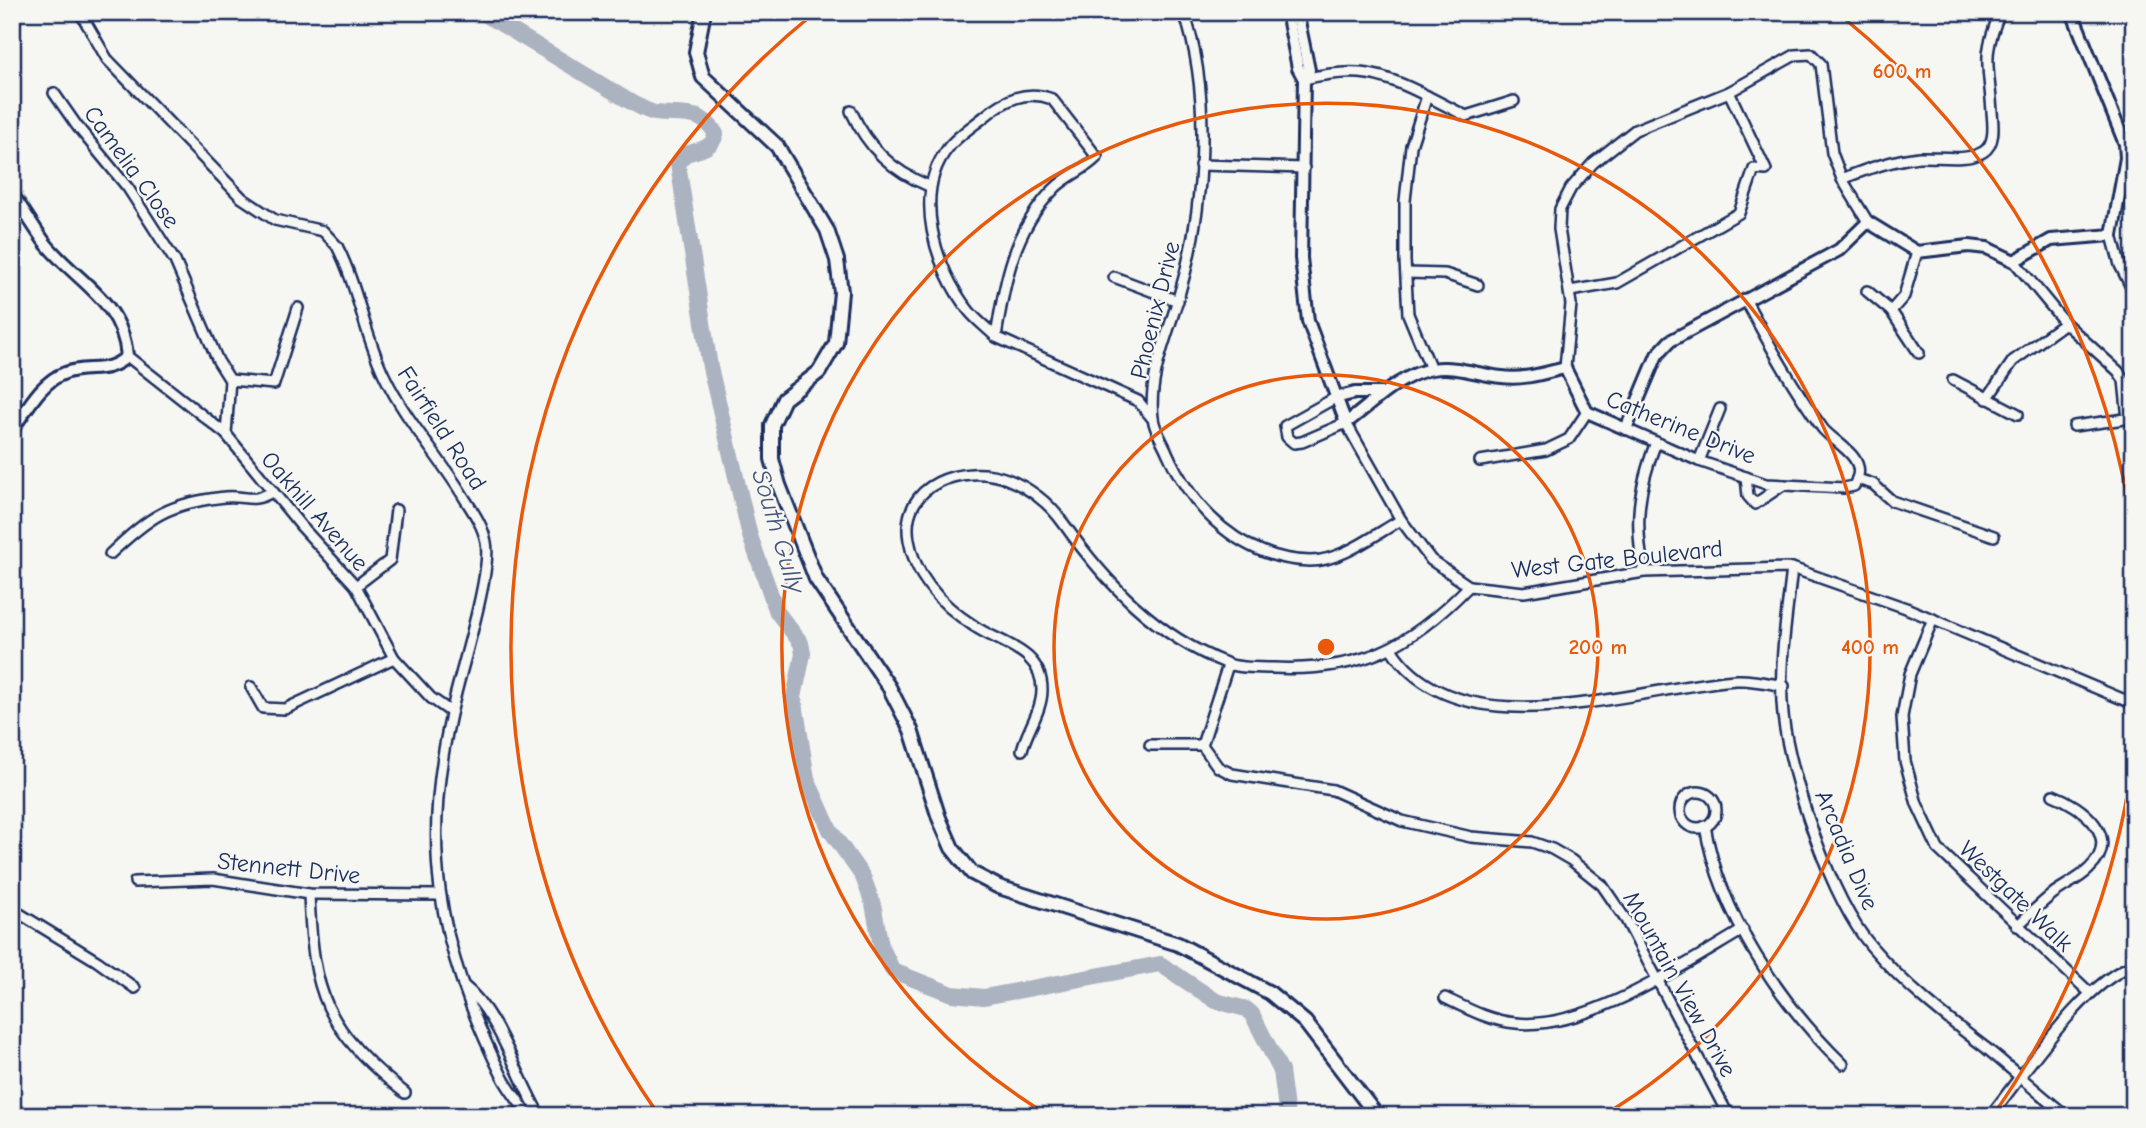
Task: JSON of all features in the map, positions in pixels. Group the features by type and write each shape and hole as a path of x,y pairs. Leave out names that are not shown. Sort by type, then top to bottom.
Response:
{"main road":[{"path":"704,12 696,52 703,77 777,146 822,221 837,260 841,292 836,343 819,372 784,399 772,425 772,459 779,485 817,579 889,687 911,730 939,818 952,848 972,873 999,887 1178,944 1270,993 1305,1022 1377,1116"}],"street":[{"name":"Fairfield Road","path":"80,12 107,59 242,198 275,220 323,231 337,246 383,374 399,402 447,468 481,524 488,555 451,712 436,819 438,895 451,954 462,984 503,1079 528,1116"},
{"path":"1111,12 1118,15 1156,12"},
{"name":"Phoenix Drive","path":"1184,12 1195,46 1199,70 1200,164 1193,238 1178,301 1156,369 1153,419 1178,477 1199,507 1227,533 1258,551 1310,561 1339,555 1401,520"},
{"name":"West Gate Boulevard","path":"1287,12 1298,68 1304,79 1301,258 1308,321 1346,423 1401,520 1431,560 1469,586 1524,592 1644,572 1792,568 1933,619 2134,704"},
{"name":"West Gate Boulevard","path":"1297,12 1309,70 1304,79"},
{"path":"1842,179 1881,165 1917,157 1974,154 1989,146 1992,116 1986,50 2000,12"},
{"path":"2072,12 2125,144 2128,179 2112,235 2120,265 2134,293"},
{"path":"1381,393 1355,393 1335,398 1292,420 1284,426 1285,432 1290,441 1302,442 1346,423 1381,393 1431,369 1462,368 1500,377 1523,378 1565,368 1570,291 1559,229 1560,209 1571,188 1593,163 1635,130 1729,92 1795,55 1811,54 1819,59 1832,153 1842,179 1868,222 1917,252 1969,246 1986,248 2014,261 2065,323 2118,371 2124,380 2131,418 2074,426"},
{"path":"1304,79 1340,72 1374,73 1393,78 1466,116 1514,101"},
{"path":"1570,291 1618,283 1740,214 1754,169 1766,170 1729,92"},
{"name":"Camelia Close","path":"54,93 77,126 128,188 161,236 175,261 218,361 230,380"},
{"path":"996,337 1009,269 1025,226 1056,186 1096,159 1096,154 1052,99 1041,95 1021,95 1000,103 948,147 929,186 930,222 942,263 968,310 996,337 1138,401 1153,419"},
{"path":"1427,96 1411,146 1405,201 1406,273 1408,314 1431,369"},
{"path":"850,111 859,129 882,157 909,178 929,186"},
{"path":"1200,164 1304,168"},
{"path":"12,194 47,245 111,310 125,332 127,356 113,368 64,373 30,404 12,430"},
{"path":"1626,429 1657,355 1663,348 1689,329 1839,250 1868,222"},
{"path":"2014,261 2050,240 2112,235"},
{"path":"1891,311 1904,296 1917,252"},
{"path":"1406,273 1445,274 1478,285"},
{"path":"1114,278 1178,301"},
{"path":"1867,291 1891,311 1919,353"},
{"path":"1745,299 1797,391 1825,432 1855,458 1859,473 1857,479 1873,484 1892,501 1994,536"},
{"path":"226,434 230,380 274,384 298,308"},
{"path":"1987,399 2012,362 2065,323"},
{"name":"Oakhill Avenue","path":"127,356 226,434 272,492 356,586 394,658 431,698 451,712"},
{"name":"Catherine Drive","path":"1565,368 1587,412 1699,461 1745,477 1783,485 1844,488 1854,486 1857,479"},
{"path":"1953,380 2018,414"},
{"path":"1699,461 1720,410"},
{"path":"1480,461 1546,450 1569,439 1587,412"},
{"path":"1644,572 1637,540 1637,506 1656,442"},
{"path":"1022,750 1041,703 1039,672 1017,646 975,627 935,594 917,569 908,539 909,517 920,493 946,477 974,473 1005,478 1032,491 1059,516 1107,581 1137,610 1184,642 1228,664 1299,669 1368,658 1392,650 1444,612 1469,586"},
{"path":"1745,477 1748,496 1755,504 1783,485"},
{"path":"110,554 160,512 188,501 234,496 257,500 272,492"},
{"path":"356,586 390,560 396,510"},
{"name":"Arcadia Dive","path":"1792,568 1784,645 1783,714 1809,819 1839,892 1870,945 1934,1010 1988,1050 2019,1079 2067,1116"},
{"name":"Westgate Walk","path":"1933,619 1910,674 1902,717 1908,772 1917,804 1938,849 2090,993"},
{"path":"1392,650 1401,664 1425,683 1453,696 1486,704 1525,707 1591,703 1671,687 1739,679 1784,685"},
{"path":"251,687 263,708 285,709 394,658"},
{"path":"1150,745 1202,745 1228,664"},
{"name":"Mountain View Drive","path":"1202,745 1218,766 1233,774 1333,790 1402,821 1448,833 1532,842 1552,849 1602,885 1626,920 1732,1116"},
{"path":"1692,793 1703,793 1713,800 1714,818 1705,826 1688,825 1681,816 1683,800 1692,793"},
{"path":"2018,926 2051,895 2089,870 2101,851 2100,831 2090,817 2076,804 2053,795"},
{"path":"1705,826 1710,855 1743,930 1778,991 1811,1033 1843,1064"},
{"name":"Stennett Drive","path":"135,883 213,879 309,894 438,895"},
{"path":"309,894 311,952 319,987 335,1022 367,1062 405,1093"},
{"path":"12,909 135,988"},
{"path":"1445,998 1493,1019 1518,1024 1566,1021 1657,980 1743,930"},
{"path":"1990,1116 2090,993 2122,969 2134,965"},
{"name":"Fairfield Road","path":"462,984 479,998 540,1116"}],"waterway":[{"name":"South Gully","path":"481,12 647,111 697,117 704,120 716,134 708,146 685,154 678,164 710,367 750,536 777,612 801,643 803,654 794,697 807,779 830,830 863,877 873,904 881,946 893,971 952,994 984,997 1160,964 1216,1001 1246,1009 1252,1014 1281,1071 1287,1116"}]}
